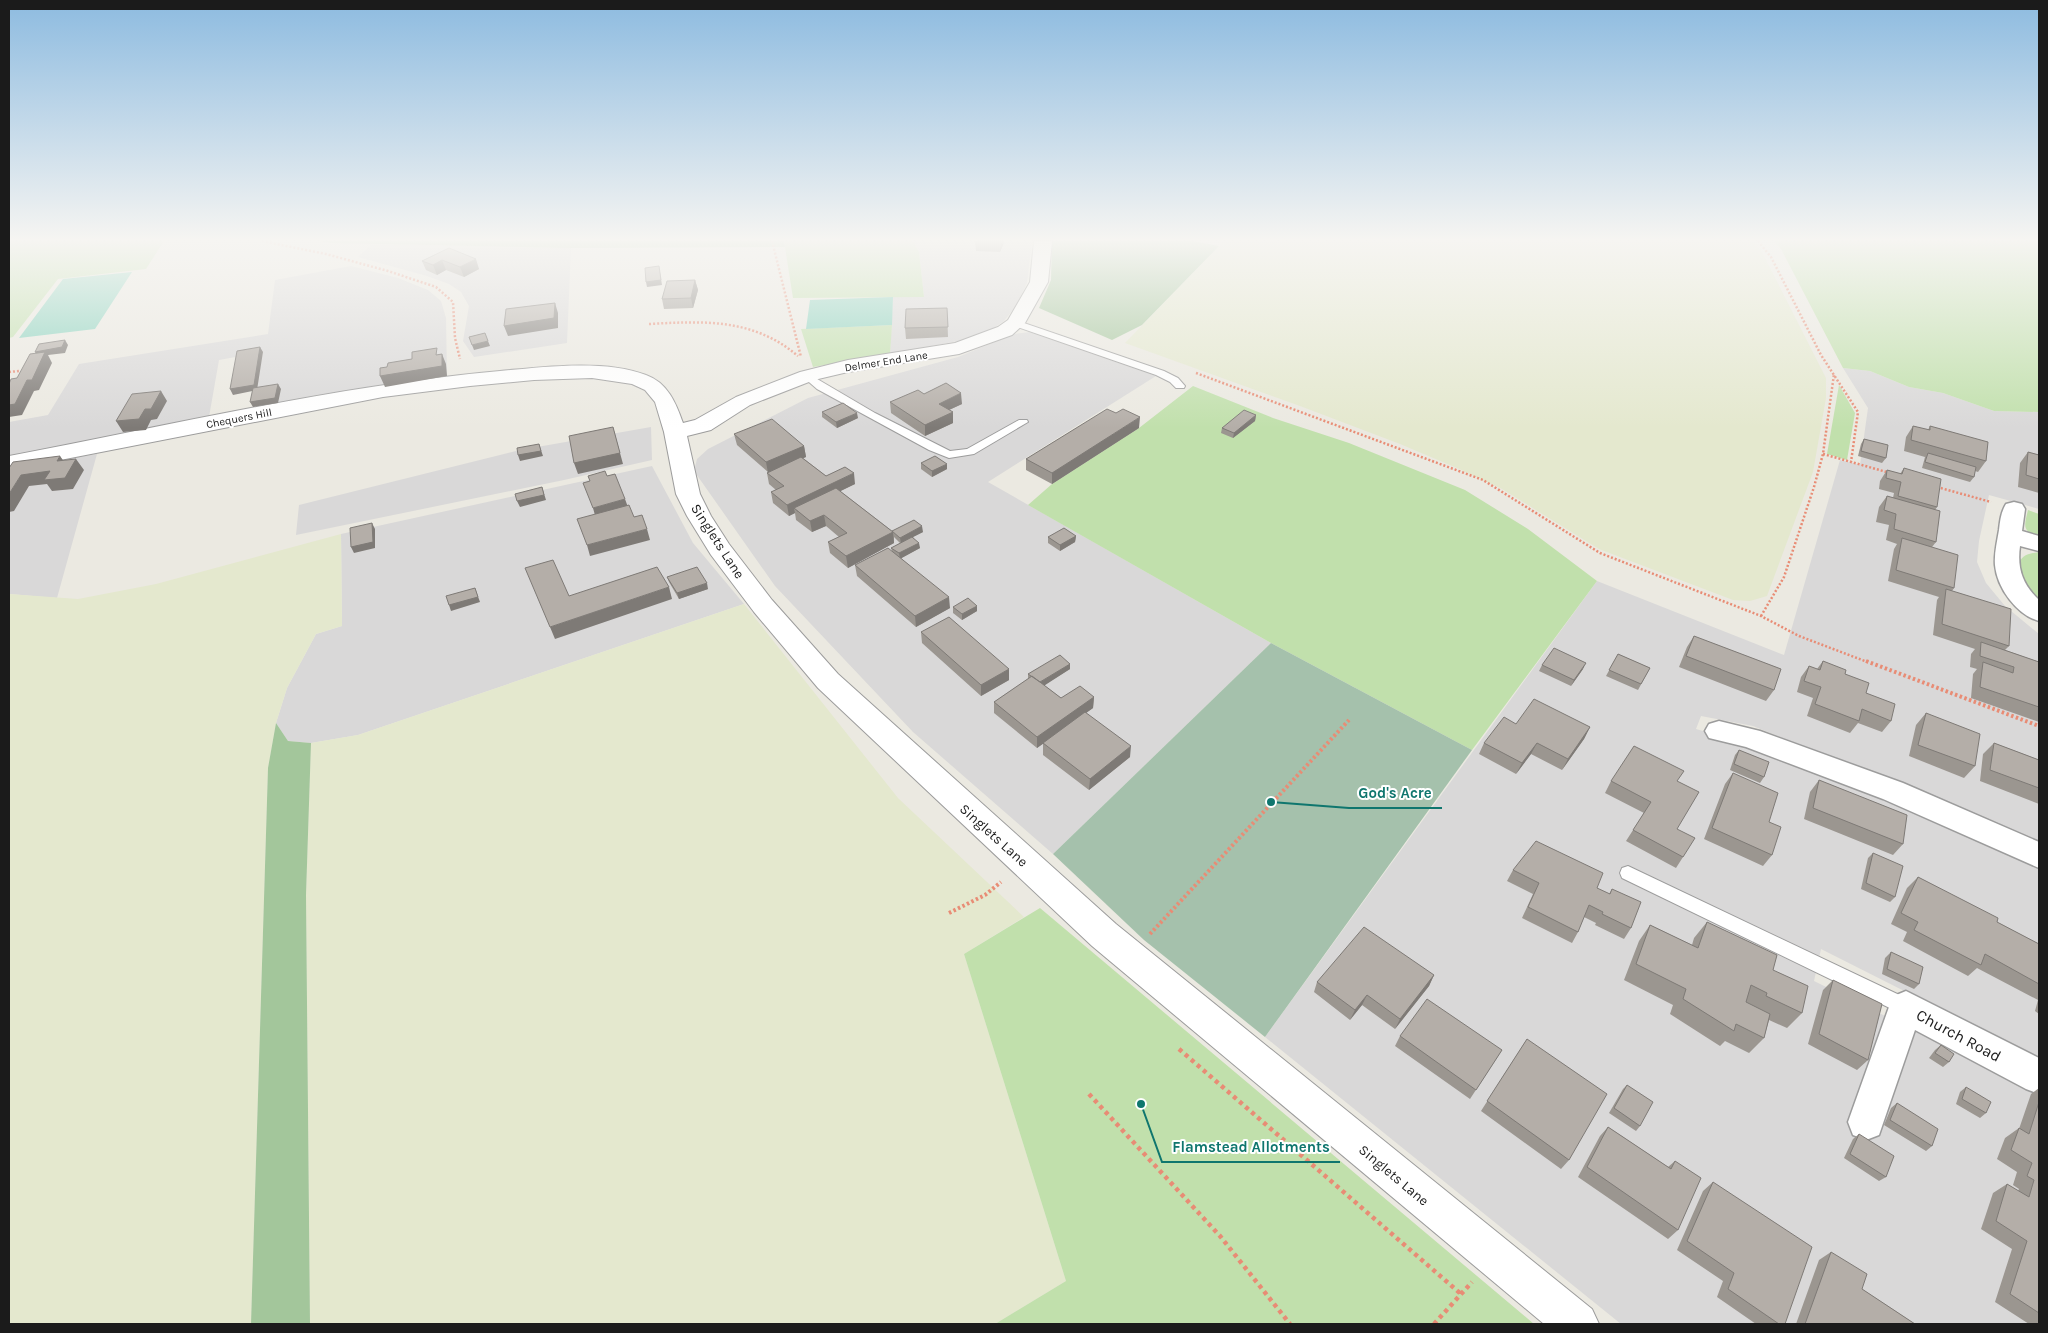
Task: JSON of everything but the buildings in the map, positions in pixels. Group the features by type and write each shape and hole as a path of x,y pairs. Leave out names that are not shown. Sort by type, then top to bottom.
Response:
{"street":[{"name":"Delmer End Lane","path":"675,432 703,425 804,368 848,366 959,348 986,340 1005,331 1015,323 1027,303"},
{"name":"Singlets Lane","path":"470,380 534,374 592,372 639,379 652,386 665,401 675,432 688,494 699,516 720,550 763,606 828,681 1104,935 1577,1324"},
{"name":"Chequers Hill","path":"9,463 383,391 470,380"},
{"path":"2014,509 2005,560 2006,570 2018,594 2039,613"},
{"path":"2010,535 2039,544"},
{"path":"1719,731 1750,738 1893,791 2039,855"},
{"name":"Church Road","path":"1866,1122 1906,1007 2039,1077"}],"lane":[{"path":"1015,323 1160,373 1174,380 1180,386"},
{"path":"804,368 821,387 949,455 970,452 1023,422"},
{"path":"1628,872 1906,1007"}],"path":[{"path":"453,303 456,349"},
{"path":"788,303 804,368"},
{"path":"1795,303 1821,355 1858,412 1851,462"},
{"path":"649,324 710,323 761,331 776,337 789,347 804,368"},
{"path":"9,372 19,370"},
{"path":"1196,373 1483,480 1600,553 1762,616 1799,636 2039,726"},
{"path":"1762,616 1784,577 1823,454 1834,374"},
{"path":"1823,454 1896,475"},
{"path":"1933,486 2014,509"},
{"path":"1144,940 1349,720"},
{"path":"949,912 985,895 1025,863"},
{"path":"1179,1049 1461,1294"},
{"path":"1090,1094 1220,1236 1290,1324"},
{"path":"1434,1324 1494,1257"}],"shaded area":[{"path":"272,303 442,303 446,318 447,376 253,407 263,352 219,360 209,417 46,450 9,455 9,422 48,415 79,364 268,334"},
{"path":"467,303 569,303 567,343 474,357 463,341 469,306"},
{"path":"893,303 1017,303 1004,321 986,333 958,341 890,354"},
{"path":"1030,332 1156,376 988,482 1271,643 1053,854 913,732 775,586 694,471 697,459 708,449 808,398 958,357 1014,334"},
{"path":"1843,368 1870,371 1909,387 1943,393 1994,411 2039,412 2039,509 1989,495 1979,541 1977,562 1986,583 2005,606 2039,634 2039,843 1753,726 1701,716 1696,729 1762,748 1908,808 2039,867 2039,1059 1821,949 1814,981 1942,1044 2039,1096 2039,1324 1621,1324 1265,1037 1597,581 1784,655 1840,460 1860,465 1868,408"},
{"path":"651,427 652,460 296,535 299,505 520,450"},
{"path":"97,454 57,598 9,594 9,468"},
{"path":"652,466 693,543 744,604 358,735 311,743 288,741 276,723 287,688 316,634 342,626 341,534"}],"green space":[{"path":"9,303 39,303 13,337 9,338"},
{"path":"45,303 112,303 95,329 19,338"},
{"path":"810,303 893,303 892,325 806,329"},
{"path":"1041,303 1163,303 1142,325 1112,340 1039,308"},
{"path":"1164,303 1788,303 1826,378 1826,398 1813,472 1767,596 1750,601 1733,600 1599,549 1502,489 1457,468 1300,406 1125,343"},
{"path":"1809,303 2039,303 2039,412 1994,411 1943,393 1909,387 1870,371 1843,368"},
{"path":"892,325 890,354 813,367 801,329"},
{"path":"1839,385 1855,413 1847,460 1827,454"},
{"path":"1193,386 1273,418 1349,443 1465,490 1528,529 1597,581 1472,750 1271,643 1028,505 1052,484 1139,428"},
{"path":"2028,510 2039,514 2039,538 2027,530 2025,524"},
{"path":"341,534 342,626 316,634 287,688 276,723 268,768 251,1324 9,1324 9,594 78,599 156,584"},
{"path":"2039,552 2039,603 2029,593 2017,568 2020,560 2025,556"},
{"path":"744,604 898,798 1024,917 964,954 1066,1281 995,1324 310,1324 306,895 311,743 358,735"},
{"path":"1271,643 1472,750 1265,1037 1144,940 1053,854"},
{"path":"276,723 288,741 311,743 306,895 310,1324 251,1324 268,768"},
{"path":"1040,908 1534,1324 995,1324 1066,1281 964,954"}],"place":[{"name":"God's Acre","path":"1271,802"},
{"name":"Flamstead Allotments","path":"1141,1104"}]}
